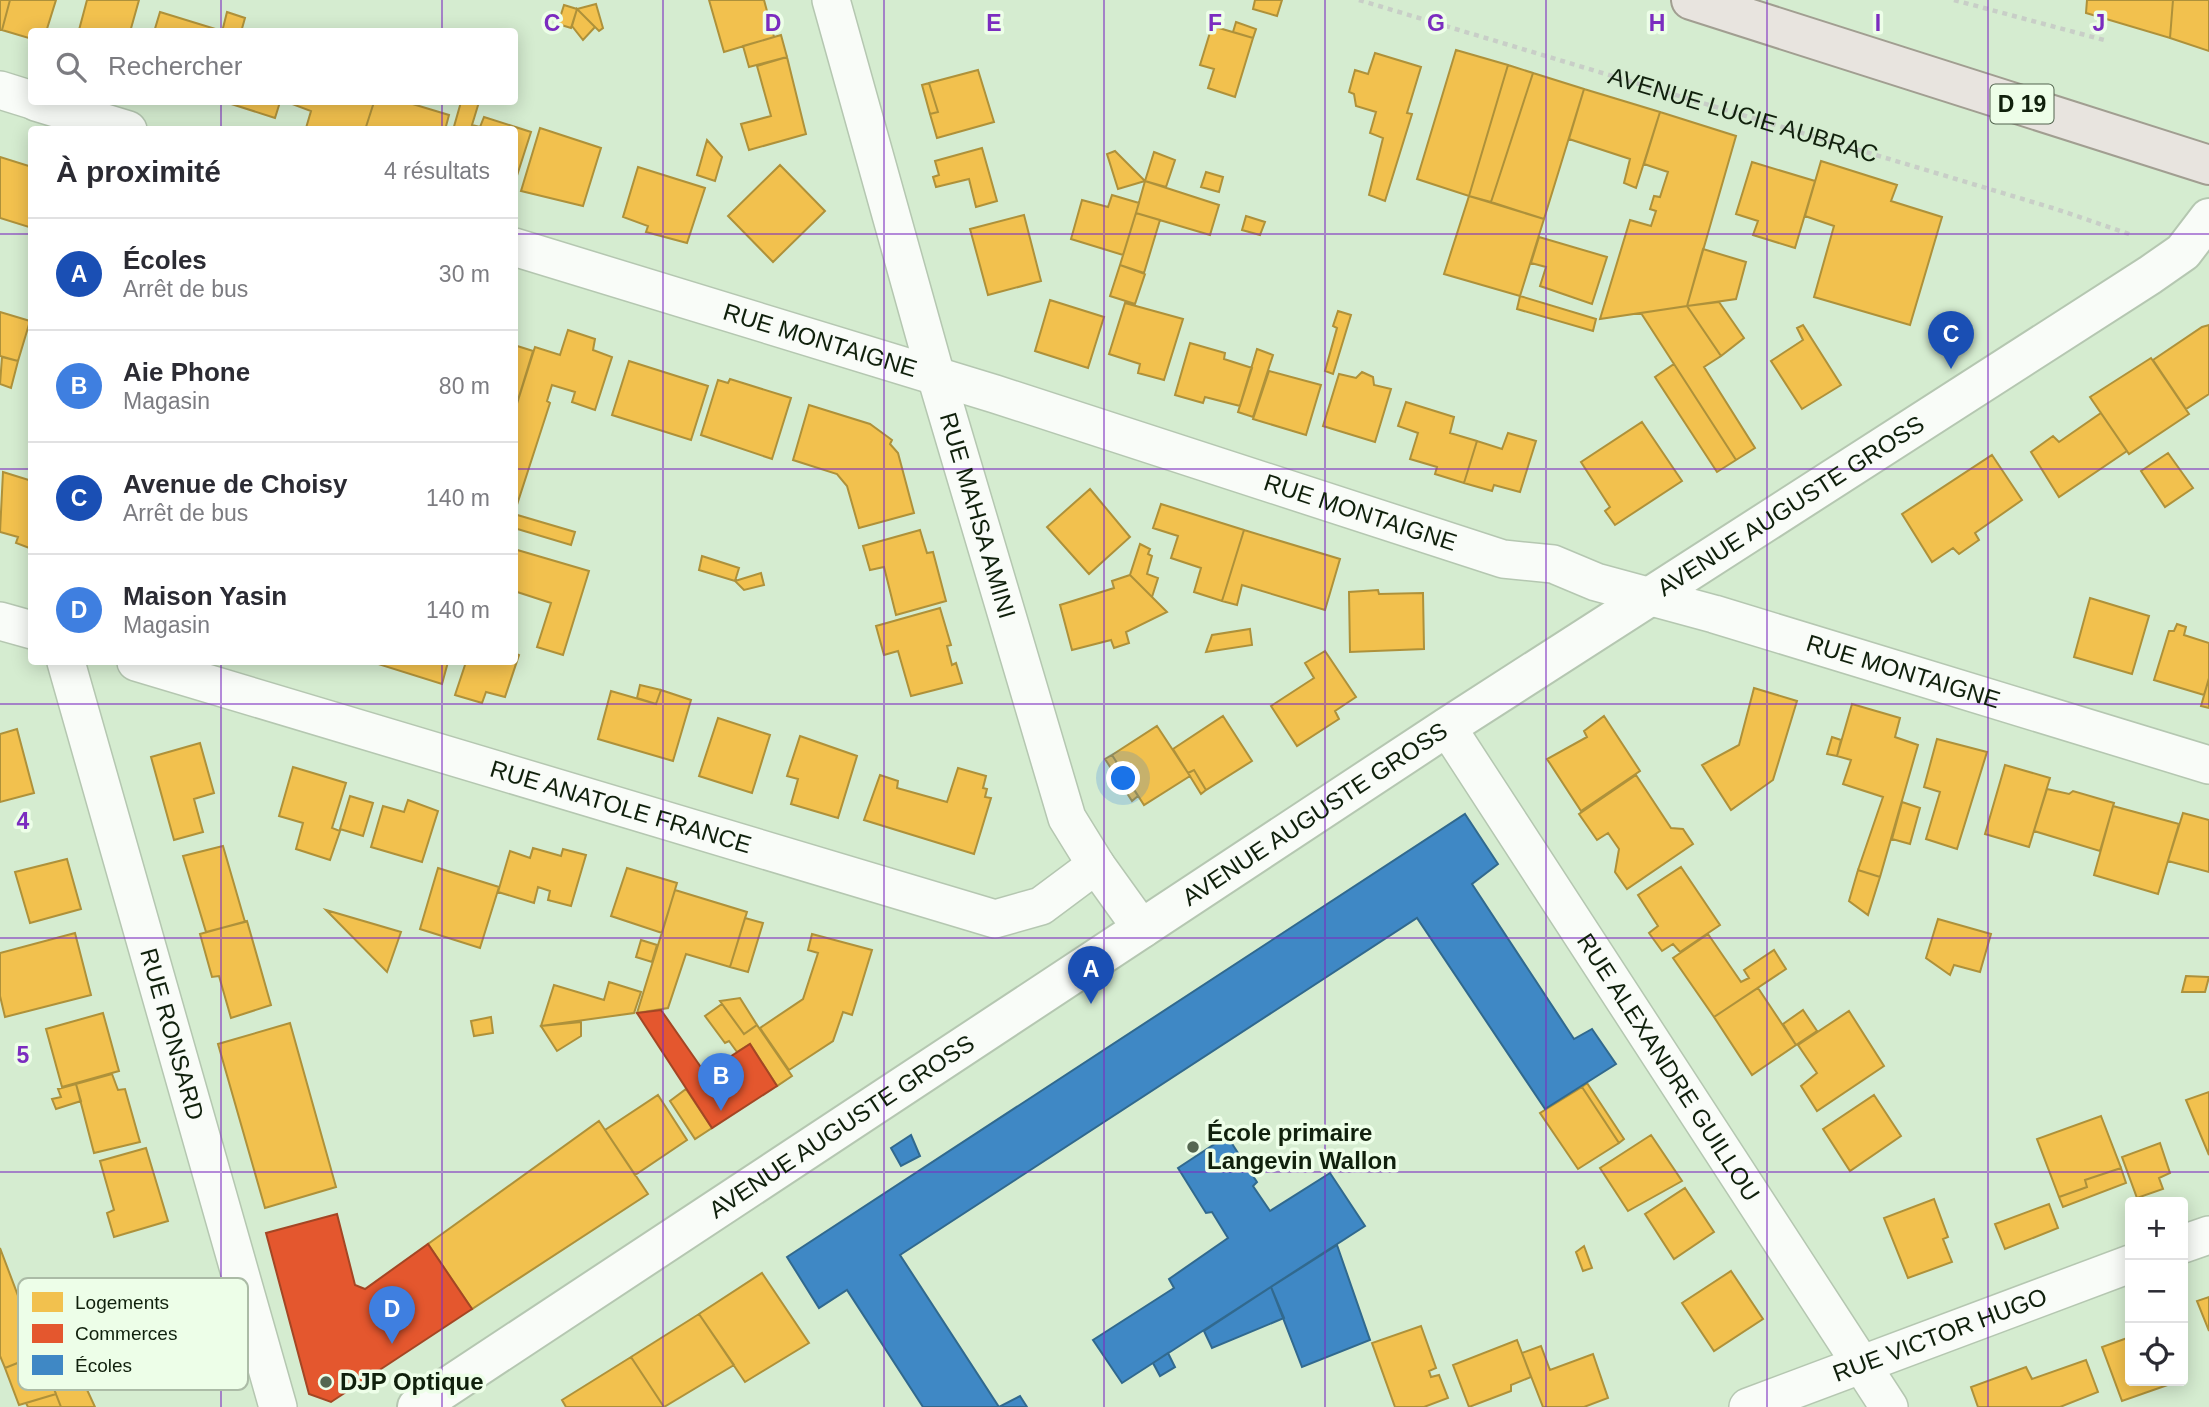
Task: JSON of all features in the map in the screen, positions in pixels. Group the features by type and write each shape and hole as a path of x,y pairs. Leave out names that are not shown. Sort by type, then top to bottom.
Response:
{"main road":[{"name":"D 19","path":"1691,0 2209,165"}],"street":[{"name":"RUE MAHSA AMINI","path":"831,0 936,376 1067,818 1096,865 1142,929"},
{"path":"0,90 28,99"},
{"path":"47,105 115,126"},
{"name":"AVENUE AUGUSTE GROSS","path":"417,1407 1447,727 2150,275 2183,252 2209,218"},
{"name":"RUE MONTAIGNE","path":"518,248 936,376 1503,559 1553,564 1596,582 2209,765"},
{"path":"0,621 28,630"},
{"name":"RUE RONSARD","path":"67,665 241,1278"},
{"name":"RUE ANATOLE FRANCE","path":"146,665 995,919 1041,906 1096,865"},
{"name":"RUE ALEXANDRE GUILLOU","path":"1447,727 1889,1407"},
{"path":"2188,1242 2209,1234"},
{"name":"RUE VICTOR HUGO","path":"1748,1407 2125,1266"},
{"name":"RUE RONSARD","path":"248,1302 278,1407"}],"path":[{"name":"AVENUE LUCIE AUBRAC","path":"1359,0 2124,233"},
{"path":"1954,0 2104,40"}],"building: Logements":[{"path":"0,0 10,0 2,30 0,30"},
{"path":"10,0 56,0 47,28 28,28 28,38 2,30"},
{"path":"87,0 139,0 131,28 80,28"},
{"path":"709,0 764,0 774,37 724,52"},
{"path":"1255,0 1282,0 1277,16 1253,9"},
{"path":"2087,0 2173,0 2170,38 2086,13"},
{"path":"2173,0 2209,0 2209,51 2170,38"},
{"path":"596,4 603,28 599,31 577,9"},
{"path":"564,5 577,9 571,28 558,24"},
{"path":"577,9 595,27 583,40 572,26"},
{"path":"160,12 212,28 155,28"},
{"path":"227,12 245,18 242,28 223,28"},
{"path":"1236,22 1256,29 1253,38 1233,32"},
{"path":"1212,26 1253,38 1235,97 1208,88 1214,69 1200,65"},
{"path":"781,35 787,57 749,67 743,46"},
{"path":"1456,50 1508,65 1469,196 1417,179"},
{"path":"1375,53 1421,67 1407,113 1412,114 1385,201 1369,195 1383,138 1370,133 1376,112 1356,106 1354,94 1349,92 1355,70 1368,74"},
{"path":"787,57 806,134 749,150 741,124 771,116 757,66"},
{"path":"1508,65 1533,73 1491,202 1469,196"},
{"path":"978,70 994,122 937,138 930,114 938,112 929,83"},
{"path":"1533,73 1584,89 1544,219 1491,202"},
{"path":"929,83 938,112 930,114 922,85"},
{"path":"1584,89 1660,112 1636,188 1624,183 1630,159 1569,139"},
{"path":"234,105 279,105 275,118"},
{"path":"295,105 373,105 366,126 307,126 311,111"},
{"path":"373,105 416,105 449,115 446,126 366,126"},
{"path":"460,105 478,105 472,125 476,126 454,126"},
{"path":"1660,112 1736,136 1687,306 1600,319 1630,220 1651,226 1656,211 1650,209 1654,196 1660,197 1668,172 1644,164"},
{"path":"484,117 512,126 480,126"},
{"path":"518,128 531,132 518,173"},
{"path":"540,128 601,148 583,206 521,191"},
{"path":"707,140 722,157 715,181 697,175"},
{"path":"982,148 997,201 976,207 969,179 936,187 933,177 939,175 935,161"},
{"path":"1115,151 1145,181 1118,189 1107,154"},
{"path":"1154,152 1175,160 1166,187 1145,181"},
{"path":"0,157 28,166 28,227 0,218"},
{"path":"1821,161 1897,185 1891,201 1942,217 1910,325 1814,297 1834,226 1805,216"},
{"path":"1752,162 1815,181 1795,248 1753,235 1758,221 1736,214"},
{"path":"780,165 825,211 773,262 728,216"},
{"path":"638,167 705,188 687,243 646,232 648,226 623,217"},
{"path":"1206,172 1223,177 1219,192 1201,187"},
{"path":"1145,181 1219,205 1210,235 1136,213"},
{"path":"1112,195 1139,203 1123,255 1071,239 1082,200 1108,207"},
{"path":"1469,196 1544,219 1520,296 1444,274"},
{"path":"1136,213 1160,220 1144,273 1120,265"},
{"path":"1024,215 1041,281 988,295 970,229"},
{"path":"1246,216 1265,222 1260,235 1242,230"},
{"path":"1539,237 1607,257 1592,304 1540,286 1546,267 1531,263"},
{"path":"1703,249 1746,262 1736,299 1687,306"},
{"path":"1120,265 1145,274 1135,304 1110,296"},
{"path":"1520,296 1596,319 1593,331 1517,309"},
{"path":"1050,300 1104,317 1088,368 1035,351"},
{"path":"1719,302 1744,338 1721,356 1687,306"},
{"path":"1125,303 1183,319 1164,380 1138,373 1140,364 1109,354"},
{"path":"1687,306 1721,356 1704,367 1755,448 1736,460 1641,313"},
{"path":"1338,311 1351,315 1333,374 1325,371 1337,328 1333,326"},
{"path":"0,312 28,320 18,361 0,356"},
{"path":"1803,325 1841,385 1802,409 1771,361 1803,340 1797,328"},
{"path":"2209,325 2209,394 2186,409 2153,360"},
{"path":"568,330 595,339 593,350 612,357 595,410 572,402 575,392 552,385 547,401 550,403 518,502 518,400 535,347 560,355"},
{"path":"1190,343 1225,353 1224,359 1252,368 1240,406 1205,397 1203,403 1175,395"},
{"path":"518,346 533,351 518,400"},
{"path":"1257,349 1273,355 1253,417 1238,412"},
{"path":"2,357 18,361 11,388 0,384"},
{"path":"2151,358 2189,414 2129,454 2090,397"},
{"path":"629,361 708,386 691,440 612,415"},
{"path":"1674,364 1736,460 1717,472 1655,377"},
{"path":"1269,371 1321,385 1306,435 1253,419"},
{"path":"1362,372 1373,377 1374,385 1391,389 1375,442 1323,426 1339,374 1356,378"},
{"path":"730,379 791,398 772,459 701,435 718,380 728,383"},
{"path":"1406,402 1454,417 1450,433 1477,441 1464,483 1435,474 1437,467 1410,459 1418,433 1398,426"},
{"path":"809,405 870,424 892,440 890,444 898,453 914,513 859,528 847,486 837,474 793,460"},
{"path":"2101,413 2127,451 2059,497 2031,452 2053,436 2059,442"},
{"path":"1642,422 1682,481 1615,525 1605,511 1610,507 1581,462"},
{"path":"1508,433 1536,441 1520,492 1494,485 1492,491 1464,483 1477,441 1502,449"},
{"path":"2168,453 2193,488 2165,507 2141,471"},
{"path":"1992,455 2022,500 1975,533 1979,540 1959,554 1953,548 1932,562 1902,514"},
{"path":"3,472 28,480 28,548 16,543 18,537 0,532"},
{"path":"1090,489 1130,537 1089,574 1047,527"},
{"path":"1161,504 1244,530 1222,601 1194,592 1201,568 1171,558 1178,536 1153,528"},
{"path":"518,515 575,532 571,545 518,529"},
{"path":"920,530 927,553 933,552 946,601 896,615 884,567 870,570 863,546"},
{"path":"1244,530 1340,559 1325,610 1242,585 1237,605 1222,601"},
{"path":"1140,544 1150,549 1148,554 1152,556 1147,574 1158,578 1152,597 1130,575"},
{"path":"518,550 589,571 563,655 537,647 551,603 518,592"},
{"path":"702,556 739,568 735,581 699,570"},
{"path":"761,573 764,585 744,590 735,581"},
{"path":"1130,575 1167,612 1126,632 1129,643 1114,648 1111,640 1072,650 1060,605 1114,588 1112,581"},
{"path":"1378,590 1379,594 1423,593 1424,649 1350,652 1349,592"},
{"path":"2090,598 2149,616 2132,674 2074,657"},
{"path":"940,608 951,645 947,646 952,665 956,663 962,683 911,696 898,651 884,655 876,626"},
{"path":"2177,624 2186,627 2184,635 2209,643 2209,678 2204,695 2154,680 2169,631 2174,631"},
{"path":"1250,629 1252,645 1206,652 1212,635"},
{"path":"1325,651 1356,697 1335,711 1339,719 1297,746 1271,706 1314,678 1305,663"},
{"path":"381,665 447,665 442,684"},
{"path":"465,665 516,665 505,697 486,692 482,703 455,695"},
{"path":"2209,678 2209,708 2201,706"},
{"path":"640,685 661,690 656,704 637,698"},
{"path":"1754,688 1797,701 1773,780 1731,810 1702,765 1739,745"},
{"path":"661,690 691,700 673,761 598,739 611,691 656,704"},
{"path":"1852,704 1900,718 1895,737 1918,745 1880,877 1858,870 1883,797 1843,784 1851,760 1837,756"},
{"path":"1223,716 1252,761 1206,790 1194,770 1188,773 1173,749"},
{"path":"1604,716 1640,771 1581,811 1547,759 1587,737 1584,731"},
{"path":"718,718 770,735 752,793 699,776"},
{"path":"1157,726 1190,776 1144,805 1112,755"},
{"path":"17,729 34,793 0,802 0,734"},
{"path":"800,736 857,756 838,818 791,804 798,779 787,776"},
{"path":"1832,737 1841,740 1837,756 1827,754"},
{"path":"1937,739 1987,752 1957,849 1926,839 1940,792 1924,787"},
{"path":"200,743 214,793 194,799 203,832 174,840 151,757"},
{"path":"1112,755 1138,796 1132,801 1105,759"},
{"path":"2005,765 2050,778 2029,847 1985,834"},
{"path":"293,767 346,783 332,828 340,831 330,860 296,849 303,823 279,816"},
{"path":"958,768 986,776 983,788 987,789 985,797 991,798 974,854 864,820 880,775 898,781 897,788 947,802"},
{"path":"1194,770 1206,790 1201,794 1188,773"},
{"path":"1636,775 1671,828 1683,829 1693,844 1627,889 1615,872 1619,849 1608,833 1597,840 1579,814"},
{"path":"2047,789 2069,794 2073,791 2114,803 2100,851 2034,831"},
{"path":"350,796 373,803 363,836 340,829"},
{"path":"408,800 438,811 422,862 371,847 383,806 404,812"},
{"path":"1902,802 1920,808 1910,844 1892,839"},
{"path":"2113,806 2179,824 2158,894 2094,875"},
{"path":"2183,813 2209,820 2209,872 2168,861"},
{"path":"223,846 245,922 206,932 183,856"},
{"path":"533,848 561,856 563,849 586,855 571,906 548,900 550,891 538,887 534,903 498,892 510,851 530,858"},
{"path":"67,859 81,909 30,923 15,872"},
{"path":"1681,867 1720,925 1680,952 1673,944 1662,951 1649,933 1658,926 1638,895"},
{"path":"438,868 499,887 480,948 420,929"},
{"path":"627,868 677,883 662,933 611,916"},
{"path":"1858,870 1880,877 1868,915 1849,901"},
{"path":"675,890 747,912 730,967 686,954 668,1008 637,1013"},
{"path":"326,910 401,932 387,972"},
{"path":"745,918 763,923 748,972 730,967"},
{"path":"1938,919 1991,934 1980,972 1954,965 1950,975 1926,958"},
{"path":"247,921 271,1005 231,1018 219,976 212,977 200,934"},
{"path":"75,933 91,995 5,1017 0,996 0,953"},
{"path":"812,934 872,950 852,1015 843,1012 833,1041 789,1070 760,1028 803,999 818,953 808,950"},
{"path":"1708,934 1741,982 1749,978 1744,970 1774,950 1786,969 1714,1017 1673,958"},
{"path":"641,940 657,945 652,962 636,957"},
{"path":"2186,976 2209,977 2205,992 2182,992"},
{"path":"609,982 641,992 634,1013 541,1026 554,985 604,1000"},
{"path":"1758,988 1796,1045 1752,1075 1714,1017"},
{"path":"740,998 757,1025 744,1034 720,1001"},
{"path":"722,1004 744,1034 757,1025 792,1076 777,1086 750,1044 737,1052 729,1041 725,1043 705,1016"},
{"path":"1803,1010 1817,1031 1796,1045 1783,1024"},
{"path":"1849,1011 1884,1066 1817,1111 1801,1086 1817,1073 1798,1045"},
{"path":"103,1013 119,1071 62,1087 46,1029"},
{"path":"491,1017 493,1033 474,1036 471,1021"},
{"path":"581,1022 581,1036 557,1051 541,1026"},
{"path":"290,1023 336,1187 265,1208 218,1044"},
{"path":"112,1074 118,1090 125,1089 140,1142 94,1153 76,1084"},
{"path":"1587,1083 1624,1139 1619,1143 1582,1087"},
{"path":"76,1084 81,1101 56,1109 52,1099 61,1097 58,1089"},
{"path":"1582,1087 1619,1143 1578,1169 1540,1113"},
{"path":"686,1089 712,1128 695,1139 670,1101"},
{"path":"2209,1092 2209,1155 2186,1100"},
{"path":"658,1095 687,1140 635,1175 605,1130"},
{"path":"1874,1095 1901,1136 1850,1171 1823,1129"},
{"path":"2101,1116 2121,1168 2085,1180 2087,1187 2059,1197 2037,1139"},
{"path":"599,1121 648,1194 472,1309 428,1244"},
{"path":"1651,1135 1682,1181 1628,1211 1600,1168"},
{"path":"2160,1143 2170,1173 2159,1178 2163,1189 2137,1197 2122,1157"},
{"path":"146,1148 168,1221 114,1237 107,1213 114,1210 100,1161"},
{"path":"2121,1168 2126,1183 2063,1207 2059,1197 2087,1187 2085,1180"},
{"path":"1685,1188 1714,1232 1674,1259 1645,1214"},
{"path":"1934,1199 1948,1237 1943,1239 1952,1262 1908,1278 1884,1218"},
{"path":"2049,1204 2058,1228 2005,1249 1995,1224"},
{"path":"1584,1246 1592,1268 1583,1271 1576,1252"},
{"path":"0,1248 18,1296 18,1363 5,1368 0,1356"},
{"path":"1731,1271 1763,1319 1714,1351 1682,1303"},
{"path":"762,1273 809,1343 745,1382 699,1314"},
{"path":"2209,1297 2209,1331 2197,1301"},
{"path":"699,1314 734,1365 664,1407 631,1357"},
{"path":"1421,1326 1436,1368 1429,1371 1431,1377 1439,1375 1448,1398 1424,1407 1395,1407 1372,1343"},
{"path":"2125,1339 2125,1386 2165,1386 2122,1401 2102,1347"},
{"path":"1517,1340 1531,1377 1511,1385 1511,1391 1469,1407 1453,1365"},
{"path":"1541,1346 1550,1370 1593,1354 1608,1398 1584,1407 1543,1407 1522,1353"},
{"path":"631,1357 664,1407 566,1407 562,1400"},
{"path":"2086,1360 2098,1392 2060,1407 1978,1407 1971,1387 2026,1367 2032,1379"},
{"path":"18,1363 18,1390 54,1390 56,1394 19,1405 5,1368"},
{"path":"54,1390 87,1390 95,1407 61,1407"},
{"path":"56,1394 61,1407 28,1407 26,1403"}],"building: Commerces":[{"path":"661,1010 705,1073 750,1044 777,1086 712,1128 637,1013"},
{"path":"337,1214 355,1285 365,1289 428,1244 472,1309 331,1402 309,1394 266,1233"}],"building: Écoles":[{"path":"1465,814 1498,864 1472,884 1574,1039 1592,1029 1616,1064 1545,1109 1417,918 900,1255 999,1407 923,1407 847,1290 819,1308 787,1257"},
{"path":"911,1135 920,1156 901,1166 891,1148"},
{"path":"1227,1136 1257,1182 1253,1186 1270,1211 1330,1173 1365,1226 1122,1383 1093,1340 1174,1288 1169,1279 1228,1238 1212,1212 1206,1213 1178,1168"},
{"path":"1337,1245 1370,1340 1302,1367 1271,1287"},
{"path":"1271,1287 1284,1318 1212,1348 1204,1331"},
{"path":"1168,1353 1175,1367 1160,1376 1153,1363"},
{"path":"1020,1396 1027,1407 999,1407"}],"place":[{"name":"Avenue de Choisy","path":"1951,369"},
{"name":"Écoles","path":"1091,1004"},
{"name":"Aie Phone","path":"721,1111"},
{"name":"École primaire Langevin Wallon","path":"1193,1147"},
{"name":"Maison Yasin","path":"392,1344"},
{"name":"DJP Optique","path":"326,1382"}]}
